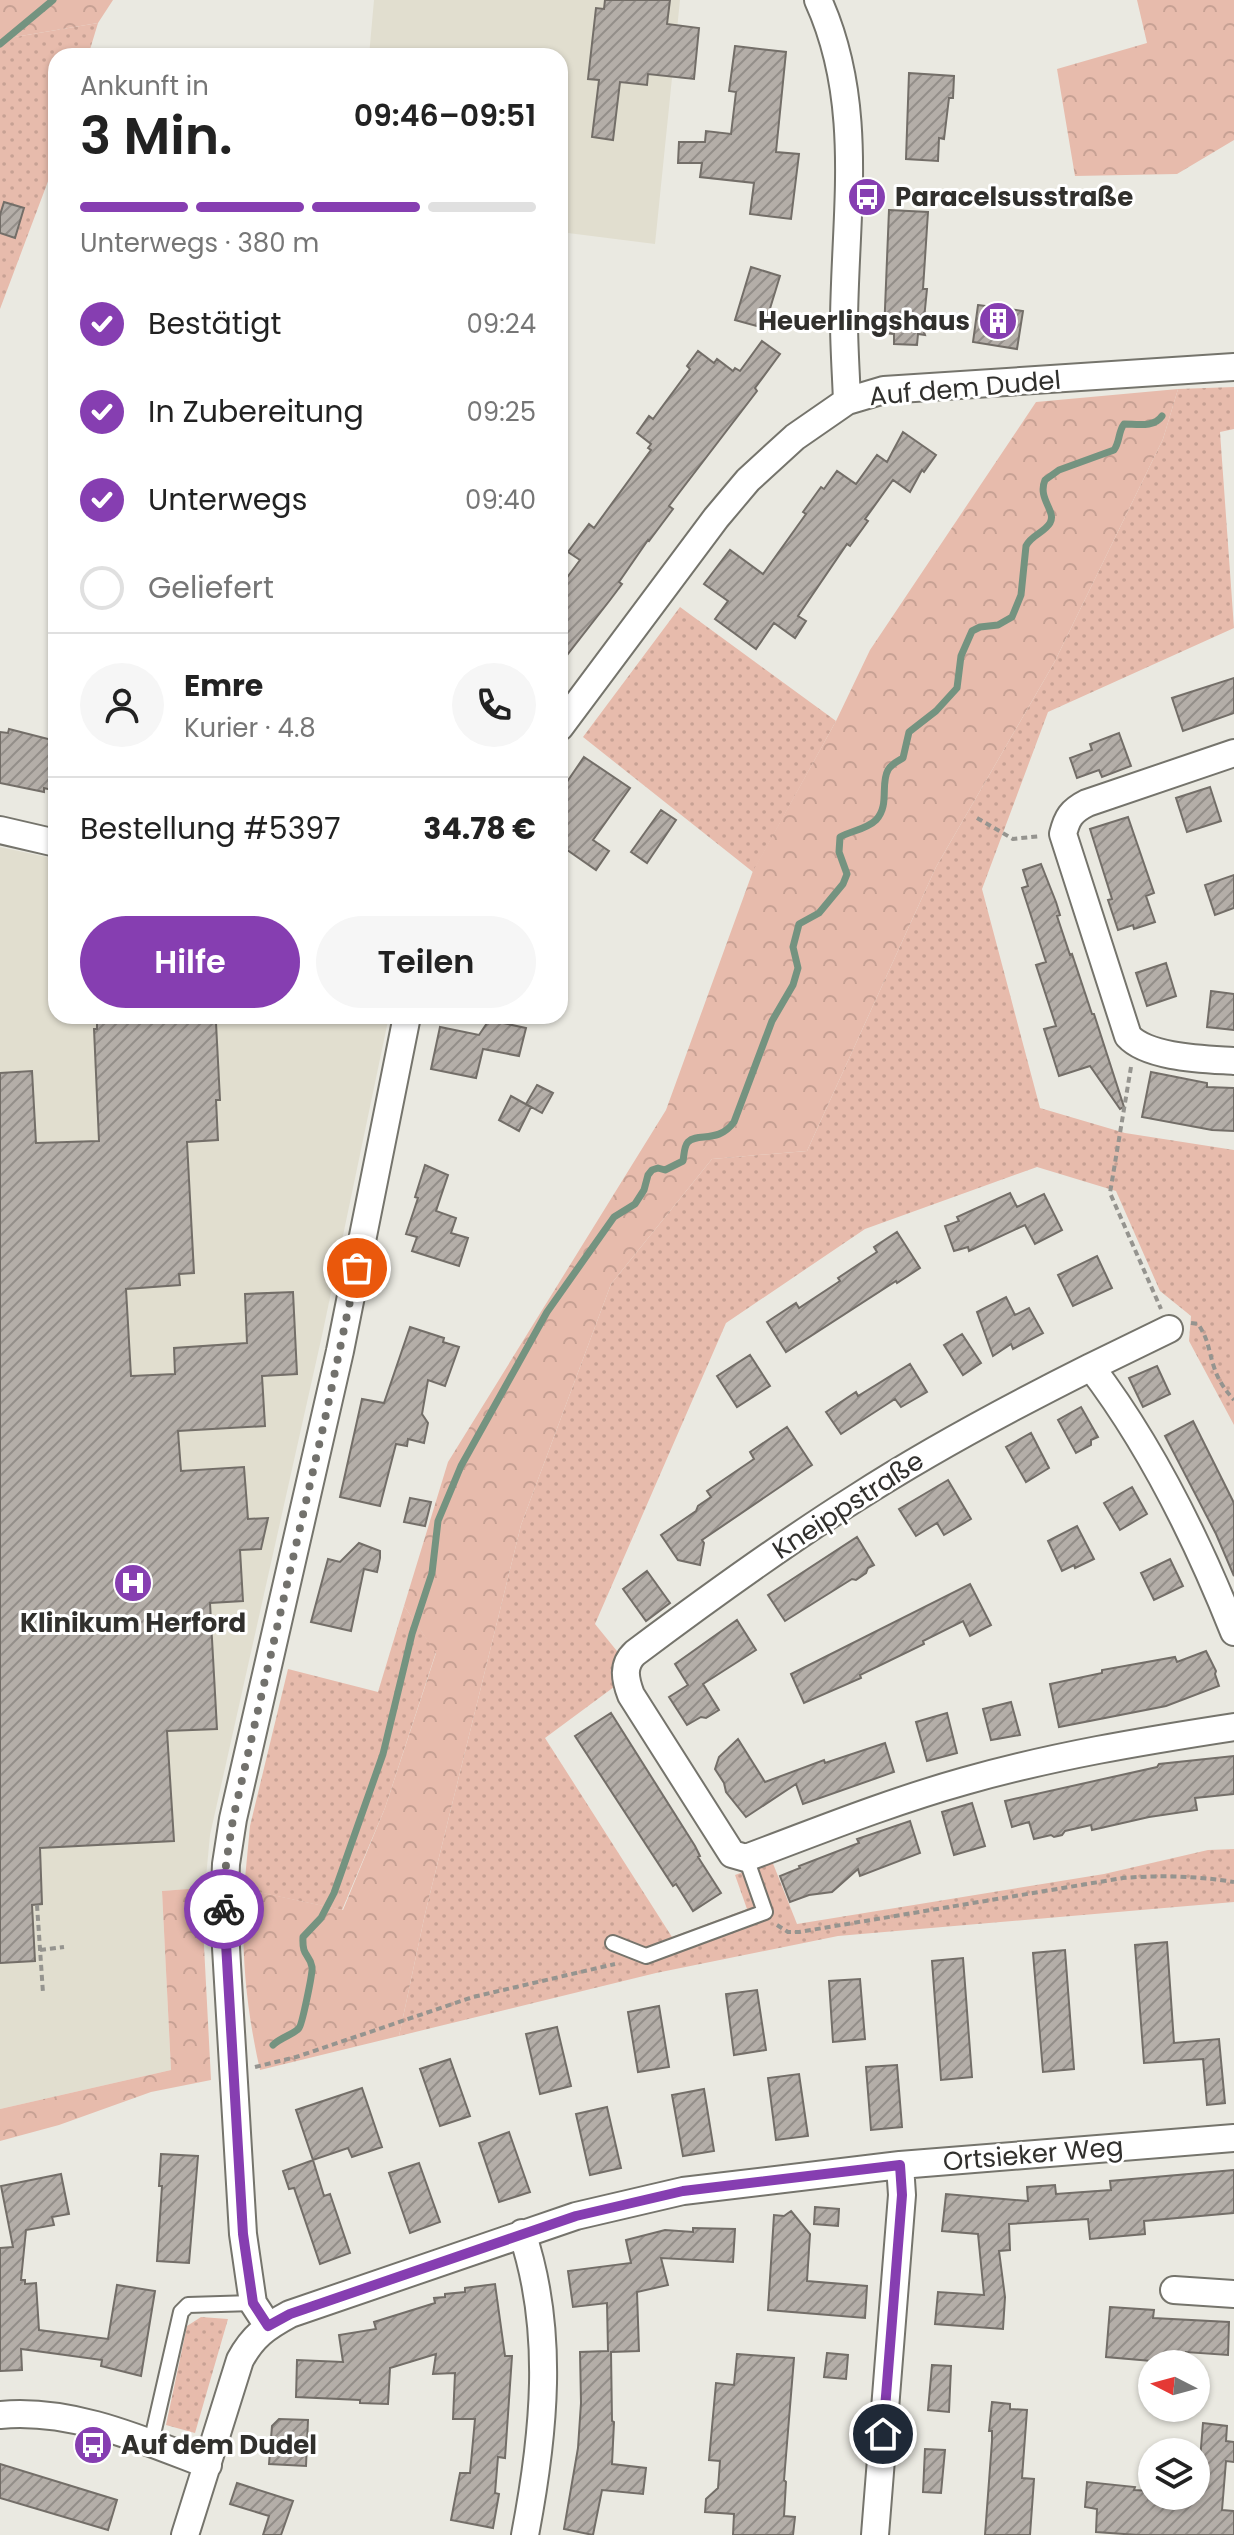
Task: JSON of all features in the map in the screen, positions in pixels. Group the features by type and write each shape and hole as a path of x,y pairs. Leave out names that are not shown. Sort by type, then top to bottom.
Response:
{"street":[{"path":"818,0 828,21 845,90 850,145 844,320 847,401"},
{"name":"Auf dem Dudel","path":"568,716 716,518 748,480 795,437 847,401 884,390 1234,367"},
{"path":"1234,753 1072,810 1063,834 1128,1036 1135,1045 1200,1059 1234,1061"},
{"path":"0,830 48,841"},
{"path":"268,2326 253,2303 243,2234 224,1914 226,1864 237,1803 340,1351 405,1024"},
{"name":"Kneippstraße","path":"746,1858 732,1854 631,1695 626,1681 628,1659 732,1581 855,1498 973,1427 1169,1329"},
{"path":"1091,1367 1144,1446 1186,1522 1234,1632"},
{"path":"746,1858 887,1805 965,1780 1144,1741 1234,1727"},
{"name":"Ortsieker Weg","path":"185,2535 240,2360 250,2342 268,2326 290,2314 576,2216 683,2191 900,2165 1234,2138"},
{"path":"875,2535 902,2195 900,2165"},
{"path":"522,2233 532,2263 543,2358 542,2416 525,2535"},
{"path":"1174,2290 1234,2294"},
{"path":"0,2415 79,2421 151,2443 208,2465"}],"lane":[{"path":"613,1943 646,1956 765,1912 746,1858"},
{"path":"151,2443 181,2312 188,2305 253,2303"}],"path":[{"path":"977,818 1013,839 1063,834"},
{"path":"1135,1045 1110,1193 1169,1329 1198,1324 1208,1338 1213,1366 1223,1387 1234,1400"},
{"path":"765,1912 775,1924 788,1932 799,1932 1123,1878 1174,1875 1234,1882"},
{"path":"37,1905 43,1993"},
{"path":"40,1950 64,1947"},
{"path":"233,2072 296,2057 473,1997 646,1956"}],"shaded area":[{"path":"374,0 680,0 655,244 568,233 568,48 370,48"},
{"name":"Klinikum Herford","path":"0,847 48,857 48,1024 387,1024 323,1331 210,1835 205,1888 162,1891 171,2070 0,2109"}],"green space":[{"path":"0,0 113,0 98,23 0,42"},
{"path":"1137,0 1234,0 1234,140 1177,174 1075,176 1057,69 1147,43"},
{"path":"98,23 90,48 48,48 48,181 0,309 0,42"},
{"path":"1234,387 1234,429 1220,432 1234,628 1048,712 982,889 1040,1108 1125,1133 1234,1150 1234,1425 1189,1341 1191,1316 1160,1291 1116,1191 1037,1167 865,1229 726,1323 595,1624 621,1656 612,1668 618,1684 545,1738 672,1937 747,1909 735,1875 772,1861 797,1924 1104,1874 1208,1850 1234,1849 1234,1902 838,1936 656,1973 399,2036 425,1914 521,1525 611,1284 712,1159 807,1151 936,867 1054,663 1163,439 1178,389"},
{"path":"1178,389 1163,439 1054,663 936,867 807,1151 712,1159 611,1284 521,1525 425,1914 399,2036 260,2070 246,1980 244,1889 343,1910 385,1808 436,1653 404,1606 448,1462 666,1110 753,871 836,721 870,650 1036,402"},
{"path":"680,607 836,721 753,872 583,737"},
{"path":"404,1606 436,1652 385,1808 342,1910 244,1889 250,1826 288,1669 378,1692"},
{"path":"201,1888 211,2080 151,2092 59,2125 0,2141 0,2109 171,2070 162,1891"},
{"path":"201,2317 228,2319 195,2433 166,2425 187,2326"}],"building":[{"path":"605,0 670,0 667,24 699,28 694,79 648,74 647,85 620,82 613,140 592,137 599,80 588,79 596,8 604,9"},
{"path":"735,46 786,52 776,152 799,154 791,219 750,214 754,183 700,177 702,163 678,163 679,142 705,142 706,131 731,134 736,92 729,91"},
{"path":"909,73 954,76 953,98 949,98 944,139 939,138 938,161 906,159"},
{"path":"4,202 24,208 15,238 0,233"},
{"path":"889,210 928,212 923,289 927,289 925,335 918,334 917,345 894,344 894,334 884,333"},
{"path":"751,267 780,276 764,328 735,320"},
{"name":"Heuerlingshaus","path":"978,305 1023,311 1017,349 973,342"},
{"path":"762,341 780,354 755,388 757,391 669,506 673,509 619,582 622,584 568,654 568,576 580,560 568,552 589,524 594,528 651,450 648,448 651,444 637,433 649,416 653,419 690,369 687,366 698,351 714,363 717,359 733,371 735,368 740,371"},
{"path":"903,432 936,455 924,472 922,470 910,492 893,480 865,519 868,521 850,546 847,544 798,616 806,621 795,638 774,623 756,649 715,619 728,601 704,584 730,550 763,574 806,514 803,512 821,487 824,489 837,471 856,484 877,455 887,462"},
{"path":"1234,678 1234,713 1183,731 1172,698"},
{"path":"9,729 48,739 48,789 44,788 44,792 0,783 0,732 8,733"},
{"path":"1119,733 1131,766 1102,777 1099,770 1077,778 1070,758 1092,750 1090,744"},
{"path":"584,757 630,788 593,840 609,851 596,870 568,851 568,780"},
{"path":"1210,787 1221,821 1187,832 1176,798"},
{"path":"661,810 676,820 647,863 631,852"},
{"path":"1128,817 1154,893 1146,896 1155,922 1134,929 1133,925 1118,930 1108,900 1112,899 1090,829"},
{"path":"1041,864 1124,1107 1120,1109 1090,1066 1059,1076 1044,1029 1056,1026 1036,965 1046,962 1022,888 1028,886 1023,870"},
{"path":"1234,875 1234,908 1215,915 1205,885"},
{"path":"1166,963 1176,996 1147,1006 1136,973"},
{"path":"1211,991 1234,994 1234,1030 1207,1027"},
{"path":"97,1024 216,1024 220,1100 216,1100 218,1140 187,1142 194,1273 179,1274 180,1285 126,1289 131,1376 175,1374 174,1348 247,1343 245,1294 293,1292 297,1374 262,1376 265,1426 178,1431 181,1471 244,1467 248,1519 268,1518 261,1549 240,1550 243,1601 210,1603 217,1729 167,1731 174,1841 40,1848 42,1904 32,1905 35,1961 0,1963 0,1073 32,1071 36,1143 99,1141 94,1029 97,1029"},
{"path":"486,1024 526,1028 519,1056 483,1049 476,1078 431,1069 440,1027 479,1035"},
{"path":"1151,1072 1207,1083 1207,1087 1234,1088 1234,1131 1142,1117"},
{"path":"537,1085 553,1093 542,1113 526,1104"},
{"path":"511,1096 531,1107 519,1131 499,1120"},
{"path":"425,1165 448,1175 436,1211 456,1218 451,1233 468,1238 459,1266 412,1251 417,1237 406,1234"},
{"path":"1010,1193 1017,1207 1044,1194 1062,1230 1035,1244 1025,1225 969,1251 968,1247 954,1251 945,1226 959,1221 957,1217"},
{"path":"897,1232 920,1268 786,1352 767,1322 796,1303 799,1308 840,1281 838,1278 877,1252 874,1247"},
{"path":"1097,1256 1112,1288 1073,1306 1058,1275"},
{"path":"1006,1297 1015,1315 1029,1308 1043,1333 1013,1349 1011,1344 993,1356 977,1312"},
{"path":"410,1327 444,1338 443,1342 459,1347 445,1386 428,1380 422,1414 428,1423 424,1443 408,1439 407,1446 396,1444 380,1506 340,1497 362,1399 384,1403"},
{"path":"962,1334 981,1363 963,1375 944,1345"},
{"path":"750,1355 770,1386 737,1407 717,1376"},
{"path":"910,1364 927,1392 901,1407 895,1399 841,1434 826,1412 856,1392 858,1396"},
{"path":"1157,1366 1170,1394 1143,1407 1129,1378"},
{"path":"1081,1407 1098,1437 1076,1453 1058,1420"},
{"path":"1193,1421 1234,1503 1234,1576 1216,1534 1165,1436"},
{"path":"787,1427 812,1465 702,1540 700,1565 678,1560 661,1535 711,1497 707,1491 754,1459 750,1452"},
{"path":"1031,1433 1049,1468 1026,1482 1006,1447"},
{"path":"948,1480 971,1519 944,1535 937,1523 916,1536 899,1509"},
{"path":"1132,1487 1147,1514 1120,1530 1104,1503"},
{"path":"410,1498 431,1502 425,1526 404,1522"},
{"path":"1077,1526 1094,1559 1062,1571 1048,1541"},
{"path":"857,1537 874,1565 856,1580 852,1579 785,1621 768,1595"},
{"path":"359,1543 380,1551 380,1558 377,1572 364,1569 351,1631 311,1622 328,1559 340,1562"},
{"path":"1170,1559 1183,1586 1154,1600 1141,1573"},
{"path":"647,1571 670,1603 646,1621 623,1589"},
{"path":"970,1584 991,1625 970,1636 963,1621 860,1675 861,1678 804,1703 791,1674"},
{"path":"737,1620 756,1650 703,1684 719,1710 687,1725 669,1697 688,1685 675,1664"},
{"path":"1206,1651 1216,1671 1219,1686 1166,1706 1059,1727 1050,1684 1102,1673 1102,1670 1175,1657 1177,1662"},
{"path":"1011,1702 1020,1735 991,1740 983,1709"},
{"path":"611,1713 721,1893 693,1911 676,1884 673,1886 575,1736"},
{"path":"947,1713 957,1753 927,1761 916,1722"},
{"path":"738,1739 765,1782 824,1760 825,1763 885,1743 894,1772 803,1804 796,1784 746,1817 726,1792 715,1769 719,1757"},
{"path":"1234,1756 1234,1794 1195,1798 1197,1810 1092,1830 1091,1825 1054,1837 1034,1839 1029,1822 1012,1827 1005,1801 1157,1767 1159,1764"},
{"path":"972,1803 985,1846 954,1855 942,1812"},
{"path":"910,1821 920,1853 860,1876 858,1869 832,1892 809,1895 790,1902 780,1876 859,1843 857,1839"},
{"path":"1167,1942 1174,2043 1219,2039 1225,2103 1207,2105 1203,2059 1144,2063 1135,1945"},
{"path":"1065,1950 1074,2069 1043,2072 1033,1953"},
{"path":"963,1958 972,2077 941,2080 932,1961"},
{"path":"860,1979 865,2039 833,2042 829,1981"},
{"path":"757,1990 766,2050 734,2055 726,1994"},
{"path":"659,2006 669,2067 638,2072 628,2012"},
{"path":"557,2027 571,2086 540,2094 526,2034"},
{"path":"450,2059 470,2116 440,2126 420,2069"},
{"path":"897,2065 902,2127 871,2130 866,2067"},
{"path":"799,2074 808,2136 776,2140 768,2078"},
{"path":"362,2088 382,2147 352,2157 348,2148 313,2160 296,2110"},
{"path":"704,2089 714,2151 683,2156 672,2095"},
{"path":"607,2107 621,2168 590,2175 576,2114"},
{"path":"509,2132 530,2192 499,2202 479,2143"},
{"path":"161,2154 198,2156 189,2263 157,2261"},
{"path":"313,2160 324,2196 330,2194 350,2253 320,2264 294,2188 289,2189 283,2171"},
{"path":"419,2163 440,2222 410,2233 389,2173"},
{"path":"1234,2170 1234,2213 1144,2221 1145,2234 1090,2239 1088,2219 1009,2224 1010,2250 999,2251 1005,2297 1003,2329 935,2324 938,2292 984,2295 978,2234 942,2231 946,2194 1028,2201 1027,2187 1055,2185 1056,2194 1111,2190 1110,2181"},
{"path":"61,2174 69,2214 52,2217 54,2225 26,2230 21,2280 25,2280 25,2284 36,2283 39,2330 108,2339 117,2285 155,2291 141,2376 101,2366 102,2360 21,2349 22,2370 0,2371 0,2248 13,2247 1,2186"},
{"path":"815,2207 839,2209 838,2226 814,2224"},
{"path":"791,2211 810,2234 807,2281 867,2286 865,2318 768,2310 774,2215 784,2216"},
{"path":"693,2228 735,2229 733,2262 661,2258 668,2285 637,2292 639,2351 611,2352 612,2464 646,2468 643,2494 602,2490 593,2535 564,2529 578,2448 580,2352 608,2351 607,2303 573,2307 568,2271 631,2263 626,2240 665,2230 693,2232"},
{"path":"495,2284 505,2356 512,2356 505,2458 498,2457 495,2493 499,2494 493,2528 451,2520 460,2473 470,2473 475,2419 453,2419 455,2373 433,2374 436,2354 390,2368 388,2404 296,2397 297,2360 343,2362 339,2335 376,2329 374,2322 435,2303 434,2298 445,2297 445,2294"},
{"path":"1110,2307 1154,2310 1153,2318 1229,2322 1228,2355 1210,2354 1210,2350 1138,2350 1138,2360 1106,2357"},
{"path":"827,2353 848,2355 846,2379 824,2377"},
{"path":"737,2354 794,2358 784,2480 784,2516 795,2517 793,2535 733,2535 734,2514 705,2512 706,2499 718,2488 720,2461 709,2460 716,2383 734,2385"},
{"path":"932,2365 951,2366 949,2412 928,2410"},
{"path":"992,2402 1010,2404 1010,2409 1027,2410 1022,2478 1034,2479 1030,2535 985,2535"},
{"path":"279,2419 308,2420 306,2466 269,2464 272,2426"},
{"path":"1203,2423 1227,2426 1226,2441 1234,2442 1234,2462 1226,2461 1222,2510 1234,2511 1234,2535 1096,2532 1097,2509 1085,2507 1087,2482 1135,2487 1134,2490 1138,2490 1138,2510 1210,2510 1210,2438 1202,2438"},
{"path":"925,2449 945,2450 941,2493 923,2492"},
{"path":"0,2464 117,2500 108,2530 0,2498"},
{"path":"237,2483 293,2501 281,2535 263,2535 269,2516 230,2504"}],"waterway":[{"path":"0,44 53,0"},
{"path":"273,2045 300,2025 312,1967 303,1937 321,1918 334,1893 383,1754 412,1634 432,1573 438,1521 461,1466 547,1312 614,1217 635,1204 652,1170 665,1170 683,1161 688,1142 721,1133 734,1122 772,1021 793,985 798,968 793,947 799,924 819,913 843,884 847,874 839,852 840,837 868,826 880,814 888,770 903,758 909,732 936,711 957,688 961,656 972,631 998,625 1012,617 1021,595 1026,546 1050,523 1051,514 1043,493 1045,480 1059,470 1114,450 1124,424 1150,424 1162,416"}],"way so far":[{"path":"224,1909 226,1864 233,1819 357,1268"}],"place":[{"name":"Paracelsusstraße","path":"867,197"},
{"name":"Heuerlingshaus","path":"998,321"},
{"name":"Klinikum Herford","path":"133,1583"},
{"name":"Auf dem Dudel","path":"93,2445"}],"route":[{"path":"224,1909 243,2234 253,2303 268,2326 290,2314 576,2216 683,2191 900,2165 902,2195 883,2434"}]}
